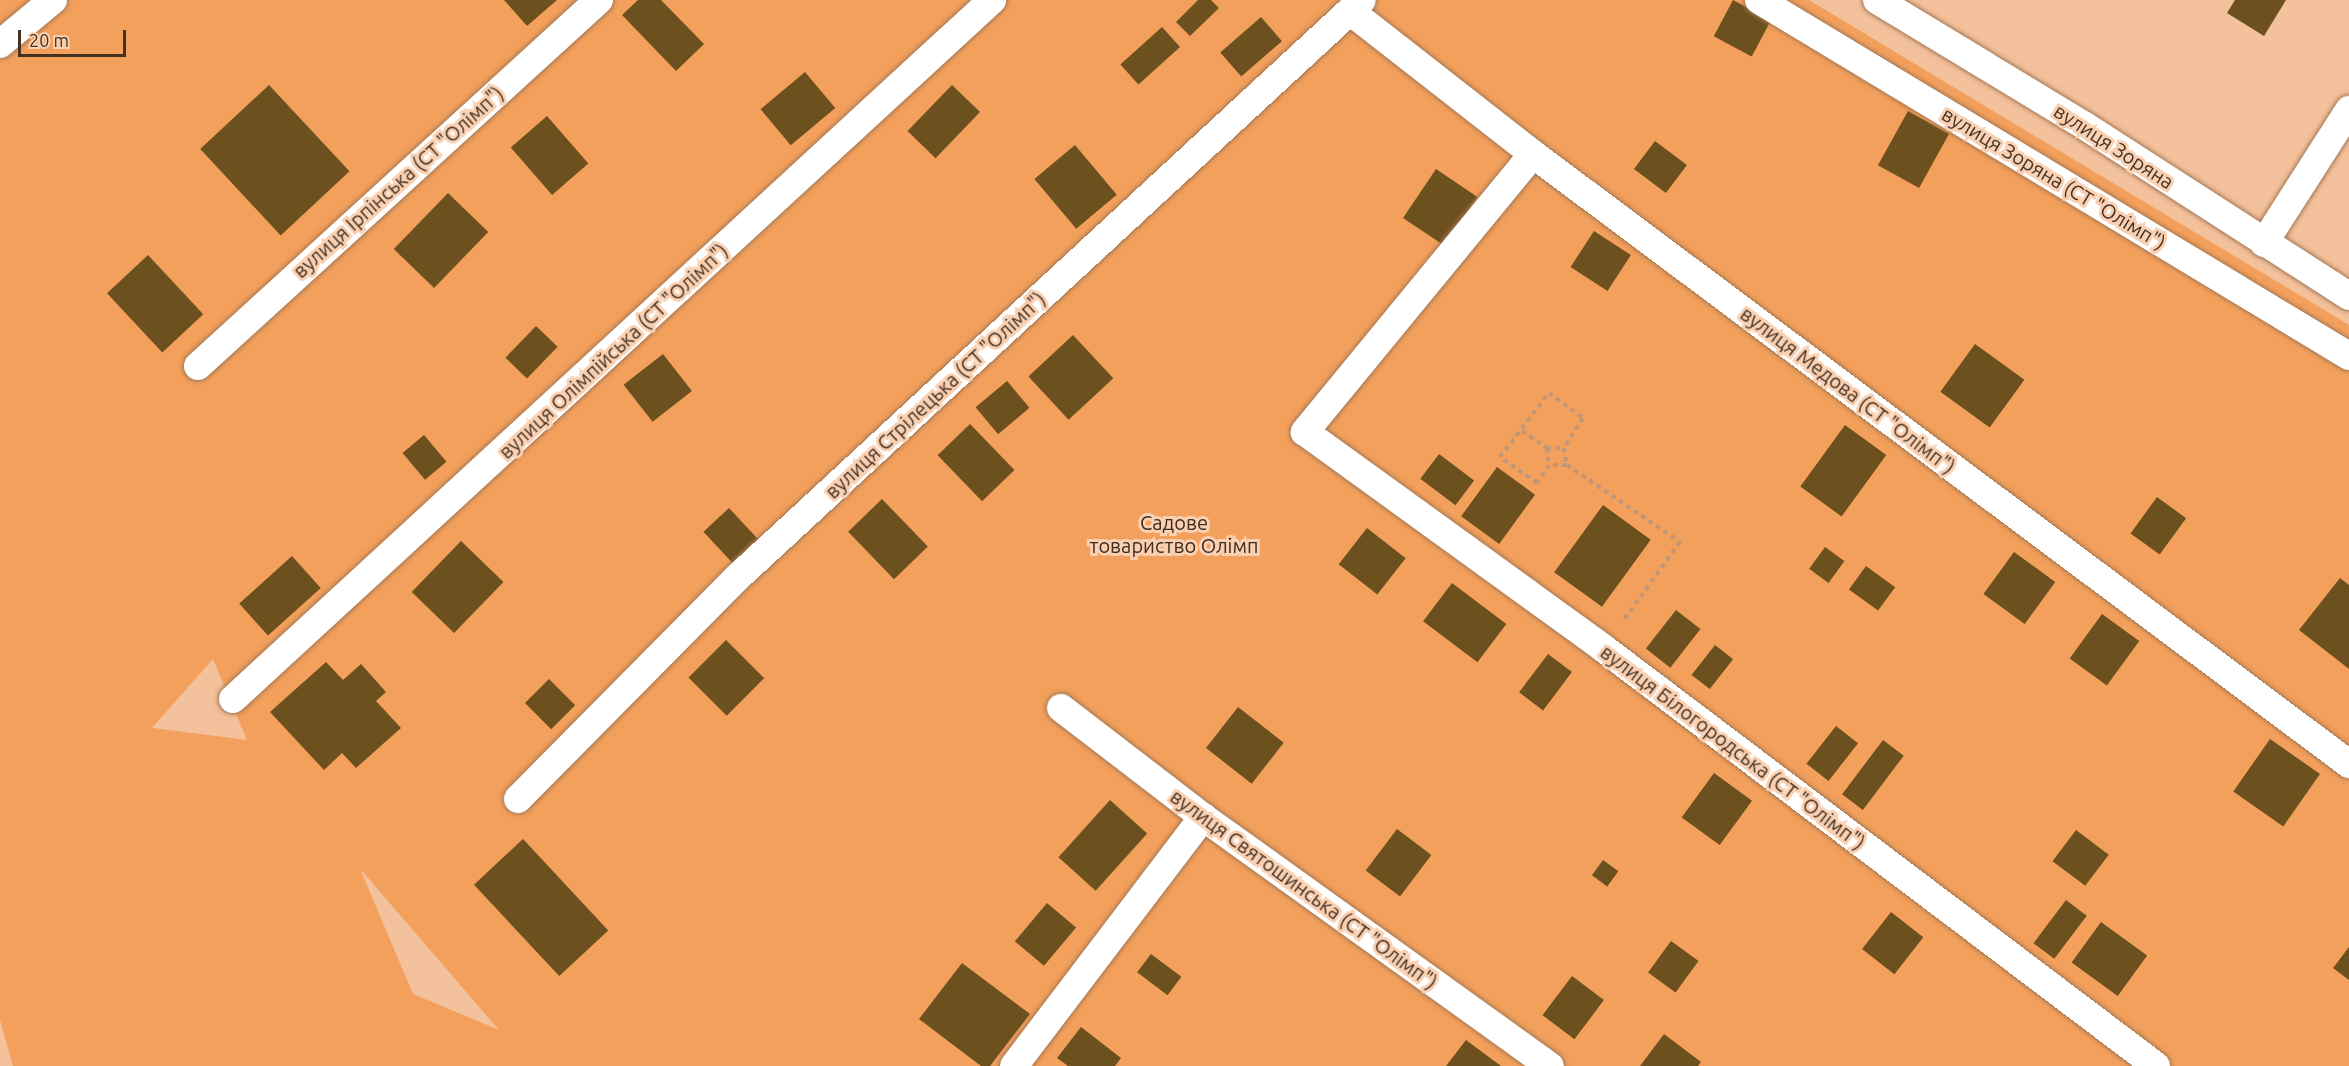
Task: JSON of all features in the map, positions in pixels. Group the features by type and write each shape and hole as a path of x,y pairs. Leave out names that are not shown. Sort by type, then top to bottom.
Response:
{"street":[{"path":"0,44 53,0"},
{"name":"вулиця Ірпінська (СТ \"Олімп\")","path":"198,366 599,0"},
{"name":"вулиця Олімпійська (СТ \"Олімп\")","path":"233,699 992,0"},
{"name":"вулиця Зоряна (СТ \"Олімп\")","path":"1759,0 2349,356"},
{"name":"вулиця Зоряна","path":"1877,0 2085,126 2349,296"},
{"name":"вулиця Медова (СТ \"Олімп\")","path":"1356,5 1533,154 2349,764"},
{"name":"вулиця Стрілецька (СТ \"Олімп\")","path":"518,799 740,576 1356,5"},
{"path":"2264,243 2349,110"},
{"name":"вулиця Білогородська (СТ \"Олімп\")","path":"1533,154 1305,432 1603,648 2156,1066"},
{"name":"вулиця Святошинська (СТ \"Олімп\")","path":"1061,708 1203,818 1550,1066"},
{"path":"1014,1066 1203,818"}],"path":[{"path":"1547,448 1549,465 1537,483 1500,457 1549,393 1583,418 1564,448 1567,465"},
{"path":"1522,431 1547,448 1564,448"},
{"path":"1549,465 1567,465 1680,542 1603,648"}],"green space":[{"name":"Садове товариство Олімп","path":"0,0 1809,0 2349,325 2349,1066 13,1066 0,1020","holes":["213,659 247,740 152,728","362,871 499,1030 413,994"]}],"building":[{"path":"504,0 557,0 527,26"},
{"path":"638,0 661,0 704,44 676,71 622,15"},
{"path":"1198,0 1211,0 1219,8 1190,36 1176,22"},
{"path":"1733,0 1771,20 1752,56 1714,36"},
{"path":"2235,0 2286,0 2264,36 2227,13"},
{"path":"1261,17 1282,41 1241,77 1220,52"},
{"path":"1162,27 1180,47 1138,85 1120,64"},
{"path":"805,72 835,108 791,145 761,109"},
{"path":"269,85 349,171 281,235 200,149"},
{"path":"952,85 980,112 936,158 908,131"},
{"path":"1908,111 1949,134 1919,188 1878,165"},
{"path":"547,116 588,164 552,195 511,147"},
{"path":"1655,141 1687,165 1666,193 1634,169"},
{"path":"1075,145 1117,195 1076,229 1034,179"},
{"path":"1436,169 1477,197 1444,246 1403,218"},
{"path":"448,193 488,232 434,288 394,249"},
{"path":"1594,231 1631,255 1607,291 1571,267"},
{"path":"148,255 203,314 162,352 107,293"},
{"path":"536,326 558,347 527,378 505,358"},
{"path":"1073,335 1113,378 1069,420 1028,377"},
{"path":"1975,344 2024,380 1990,428 1940,392"},
{"path":"663,354 692,391 653,422 624,385"},
{"path":"1007,381 1029,408 998,434 976,407"},
{"path":"970,424 1014,470 982,501 938,455"},
{"path":"1845,425 1886,455 1842,516 1800,486"},
{"path":"424,435 446,462 425,480 403,453"},
{"path":"1439,454 1474,480 1455,505 1420,479"},
{"path":"1497,467 1535,495 1499,544 1461,516"},
{"path":"2157,497 2186,518 2160,555 2131,533"},
{"path":"882,499 928,546 894,579 848,532"},
{"path":"1603,505 1651,540 1602,607 1554,572"},
{"path":"729,508 758,539 732,563 703,532"},
{"path":"1367,528 1406,558 1377,594 1339,564"},
{"path":"461,541 503,582 454,633 412,592"},
{"path":"1825,547 1844,561 1829,583 1809,569"},
{"path":"2014,552 2055,582 2025,624 1983,594"},
{"path":"292,556 321,588 268,635 239,604"},
{"path":"1866,566 1895,587 1878,611 1849,589"},
{"path":"2340,578 2349,585 2349,669 2299,630"},
{"path":"1452,583 1506,624 1477,662 1423,621"},
{"path":"1676,610 1700,629 1670,668 1646,649"},
{"path":"2102,614 2139,641 2107,686 2070,658"},
{"path":"726,640 764,678 727,716 689,677"},
{"path":"1715,645 1733,659 1710,689 1692,675"},
{"path":"1548,654 1572,672 1543,710 1519,692"},
{"path":"326,662 343,680 361,664 386,692 376,701 401,728 356,768 342,753 324,770 270,712"},
{"path":"549,679 575,705 551,729 525,703"},
{"path":"1238,707 1284,743 1252,784 1206,748"},
{"path":"1836,726 1858,743 1829,781 1806,764"},
{"path":"2270,739 2320,774 2283,826 2233,791"},
{"path":"1883,740 1904,756 1863,810 1842,794"},
{"path":"1714,773 1752,801 1720,845 1682,817"},
{"path":"1110,800 1147,833 1096,891 1058,857"},
{"path":"1397,829 1431,855 1400,896 1366,871"},
{"path":"2076,830 2109,855 2085,886 2053,861"},
{"path":"523,839 608,930 559,976 474,885"},
{"path":"1603,860 1618,871 1607,887 1592,875"},
{"path":"2066,900 2087,916 2054,959 2034,943"},
{"path":"1047,903 1076,927 1044,966 1015,941"},
{"path":"1891,912 1923,937 1894,974 1862,949"},
{"path":"2101,922 2147,956 2118,996 2072,962"},
{"path":"1671,941 1699,961 1676,993 1648,973"},
{"path":"2349,947 2349,980 2333,968"},
{"path":"1151,954 1181,977 1168,995 1137,972"},
{"path":"962,963 1030,1014 990,1066 981,1066 919,1019"},
{"path":"1572,976 1604,1000 1574,1039 1543,1015"},
{"path":"1081,1027 1121,1058 1115,1066 1068,1066 1057,1058"},
{"path":"1664,1034 1701,1062 1698,1066 1640,1066"},
{"path":"1466,1040 1501,1066 1446,1066"}]}
